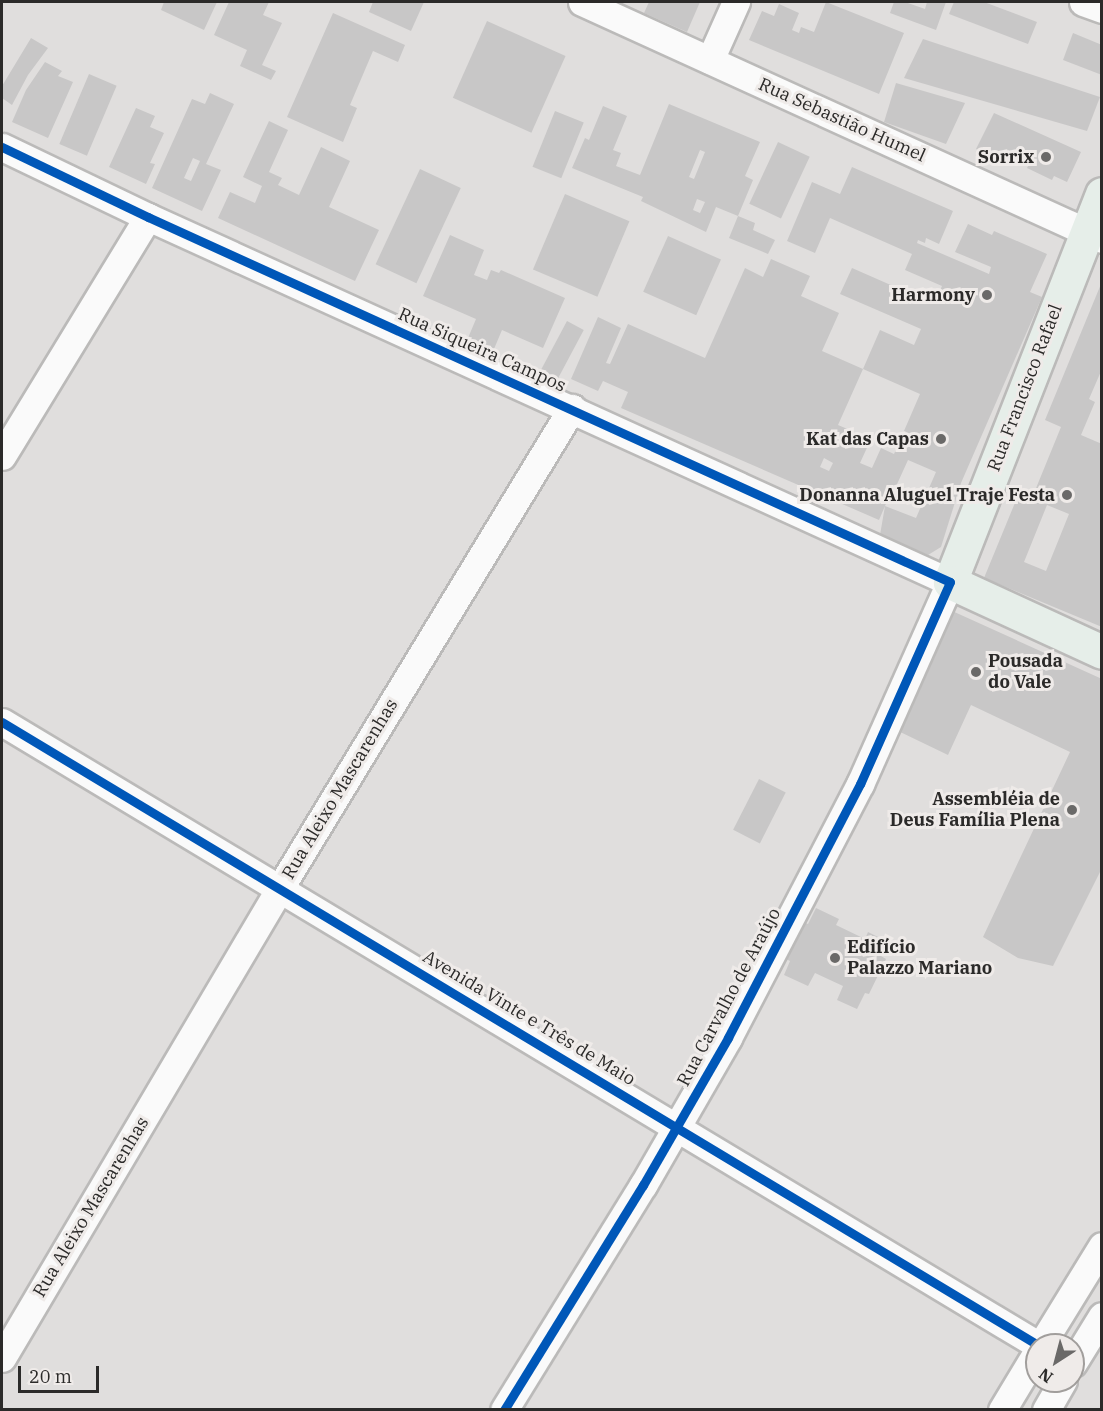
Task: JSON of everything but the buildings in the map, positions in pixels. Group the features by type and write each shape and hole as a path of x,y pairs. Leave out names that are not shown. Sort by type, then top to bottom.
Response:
{"main road":[{"name":"Rua Francisco Rafael","path":"950,582 1094,235 1101,194"},
{"name":"Rua Siqueira Campos","path":"950,582 1101,652"}],"street":[{"name":"Rua Sebastião Humel","path":"582,2 1094,235"},
{"path":"710,60 736,2"},
{"path":"1083,2 1101,9"},
{"name":"Rua Siqueira Campos","path":"2,147 148,217 950,582"},
{"path":"2,456 148,217"},
{"name":"Rua Aleixo Mascarenhas","path":"2,1358 280,888 572,408"},
{"name":"Rua Carvalho de Araújo","path":"504,1410 677,1126 771,957 860,784 950,582"},
{"name":"Avenida Vinte e Três de Maio","path":"2,722 1025,1336"},
{"path":"1047,1333 1101,1246"},
{"path":"1085,1343 1101,1316"},
{"path":"1002,1410 1025,1372"},
{"path":"1046,1410 1056,1393"}],"cycle path":[{"path":"2,147 148,217 950,582 860,784 728,1038 643,1185 504,1410"},
{"path":"2,722 1025,1337"}],"place":[{"name":"Sorrix","path":"1046,157"},
{"name":"Harmony","path":"987,295"},
{"name":"Kat das Capas","path":"941,439"},
{"name":"Donanna Aluguel Traje Festa","path":"1067,495"},
{"name":"Pousada do Vale","path":"976,672"},
{"name":"Assembléia de Deus Família Plena","path":"1072,810"},
{"name":"Edifício Palazzo Mariano","path":"835,958"}]}
